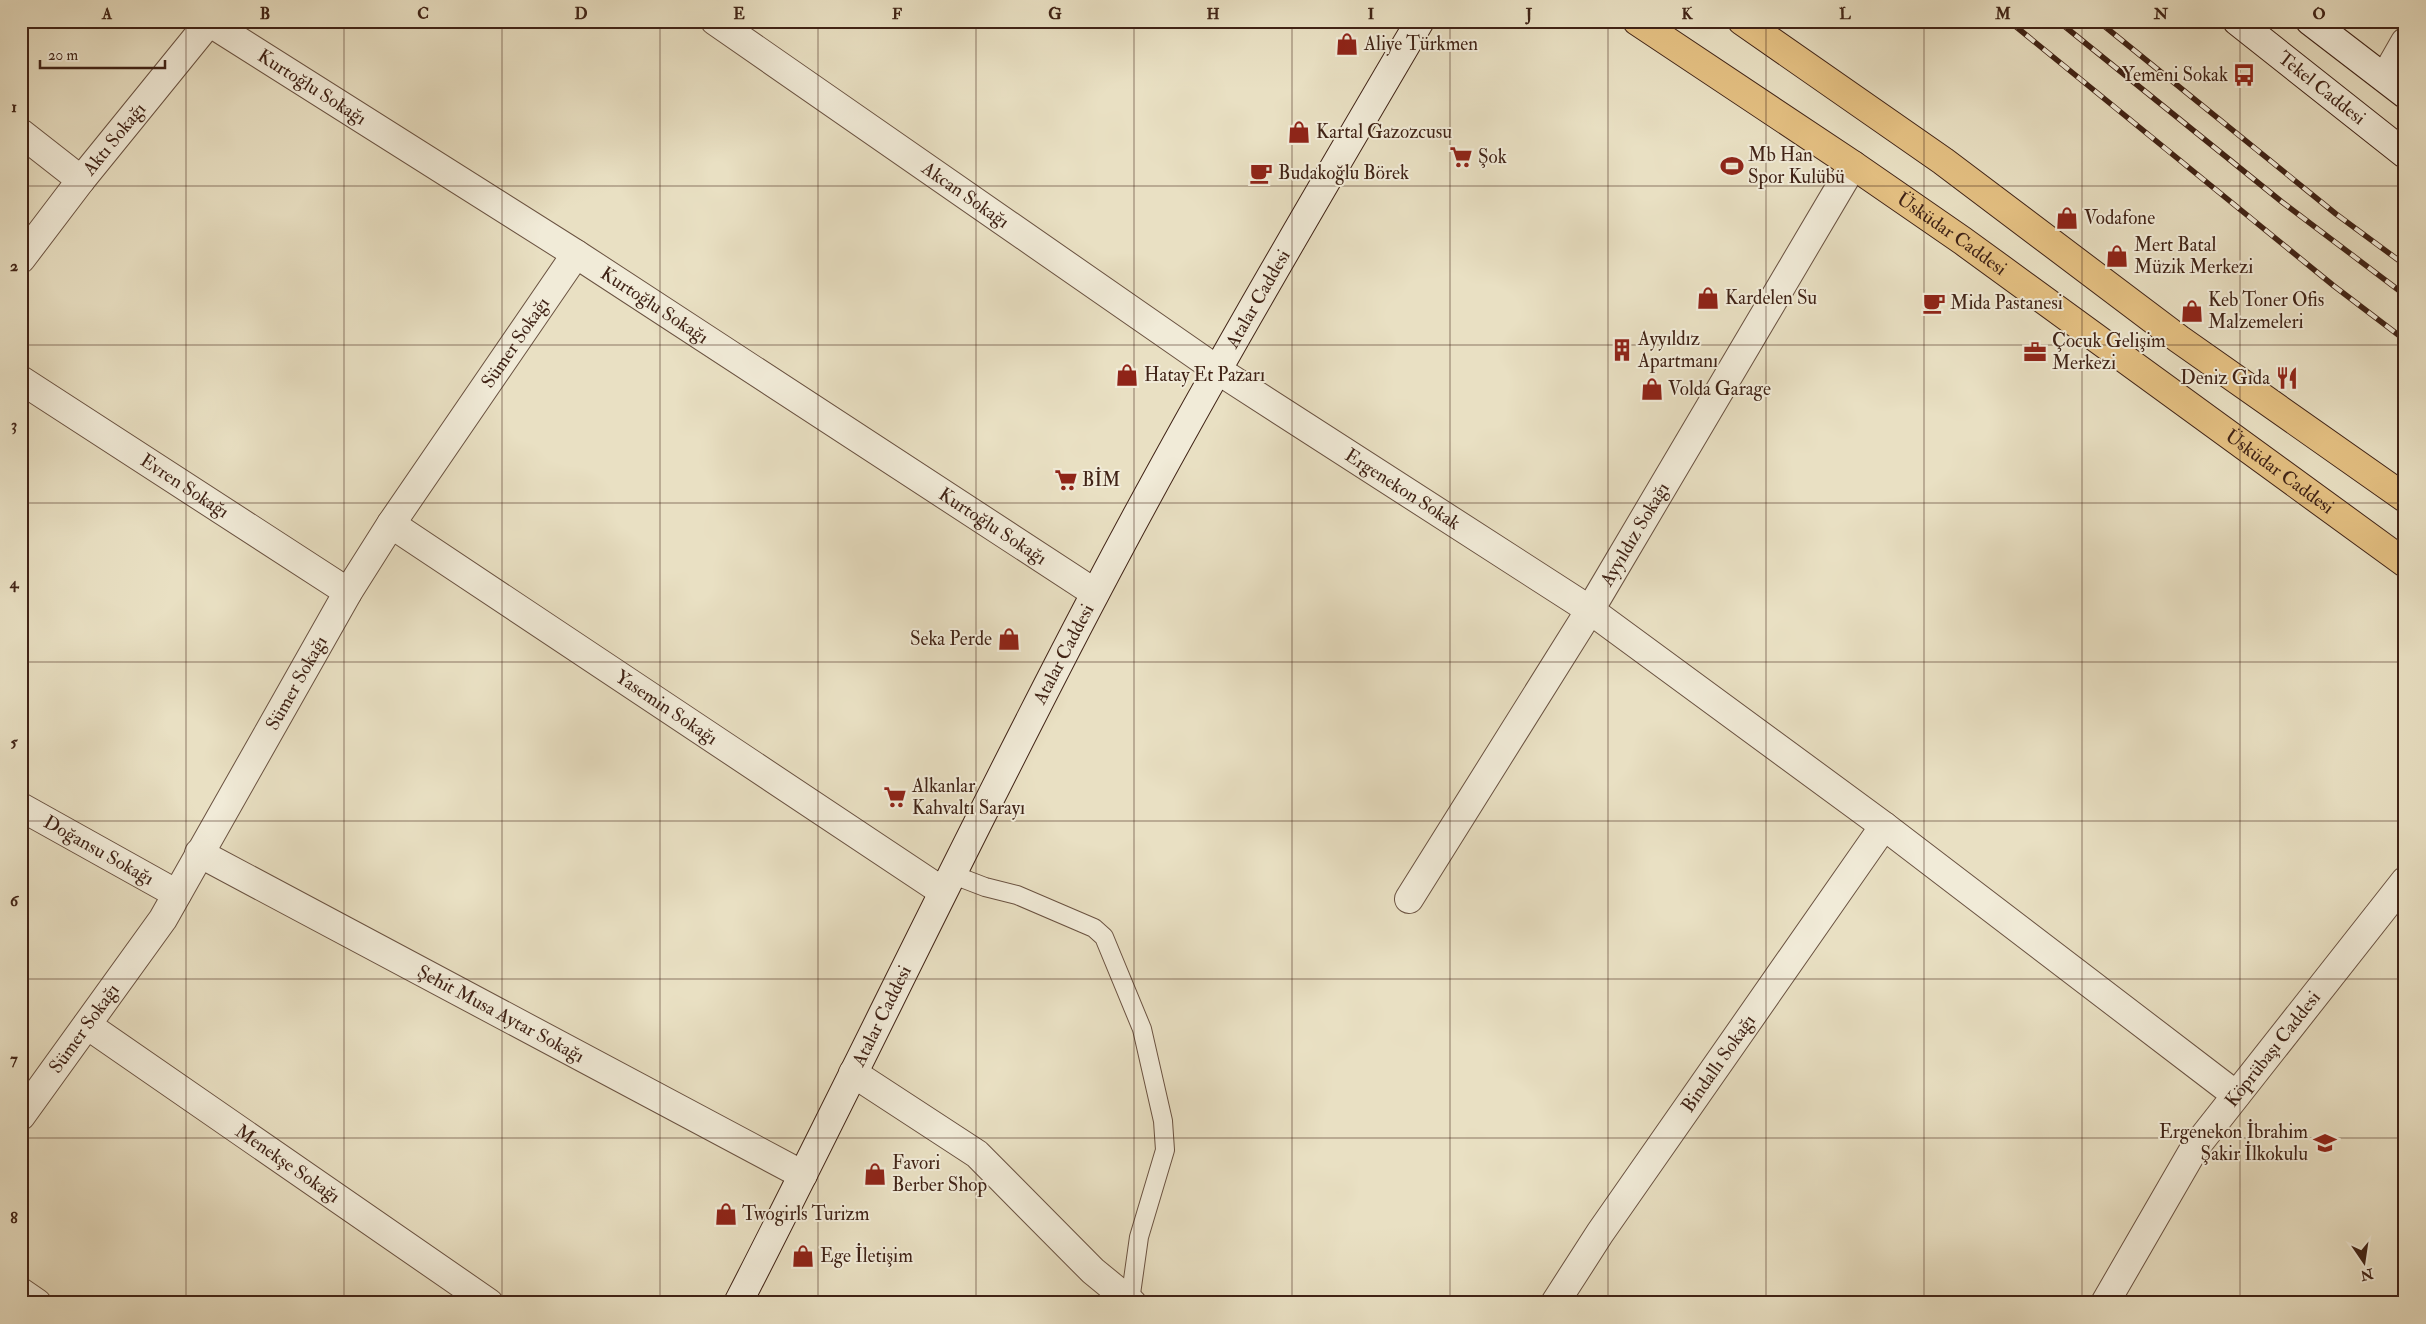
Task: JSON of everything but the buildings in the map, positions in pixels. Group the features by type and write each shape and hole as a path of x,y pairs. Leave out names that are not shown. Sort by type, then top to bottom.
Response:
{"main road":[{"name":"Üsküdar Caddesi","path":"1637,21 1853,165 1962,241 2405,563"},
{"path":"1742,21 1943,161 2179,339 2405,498"}],"street":[{"name":"Akcan Sokağı","path":"715,21 1216,369"},
{"name":"Atalar Caddesi","path":"738,1303 947,883 1095,592 1216,369 1420,21"},
{"name":"Tekel Caddesi","path":"2237,21 2405,154"},
{"path":"2310,21 2395,85 2405,42"},
{"name":"Aktı Sokağı","path":"21,259 80,180 210,22"},
{"name":"Kurtoğlu Sokağı","path":"210,22 576,254 1095,592"},
{"path":"21,133 80,180"},
{"name":"Ayyıldız Sokağı","path":"1409,899 1590,610 1853,165"},
{"name":"Sümer Sokağı","path":"21,1116 163,919 348,592 391,524 576,254"},
{"name":"Ergenekon Sokak","path":"1216,369 1590,610 1884,826 2236,1095"},
{"name":"Evren Sokağı","path":"21,380 348,592"},
{"name":"Yasemin Sokağı","path":"391,524 947,883"},
{"name":"Doğansu Sokağı","path":"21,807 177,894"},
{"name":"Bindallı Sokağı","path":"1554,1303 1600,1233 1884,826"},
{"name":"Şehit Musa Aytar Sokağı","path":"199,854 803,1175"},
{"name":"Köprübaşı Caddesi","path":"2105,1303 2194,1149 2405,881"},
{"name":"Menekşe Sokağı","path":"87,1025 490,1303"},
{"path":"853,1073 977,1154 1093,1271 1131,1302"},
{"path":"21,1292 37,1303"}],"lane":[{"path":"947,883 985,887 1017,895 1094,928 1104,937 1123,980 1151,1059 1163,1121 1165,1150 1140,1237 1131,1302"}],"railway":[{"path":"2009,21 2334,286 2405,340"},
{"path":"2058,21 2282,202 2405,295"},
{"path":"2098,21 2336,214 2405,265"}],"place":[{"name":"Aliye Türkmen","path":"1347,44"},
{"name":"Yemeni Sokak","path":"2244,75"},
{"name":"Kartal Gazozcusu","path":"1299,132"},
{"name":"Şok","path":"1461,157"},
{"name":"Mb Han Spor Kulübü","path":"1732,166"},
{"name":"Budakoğlu Börek","path":"1261,173"},
{"name":"Vodafone","path":"2067,218"},
{"name":"Mert Batal Müzik Merkezi","path":"2117,256"},
{"name":"Kardelen Su","path":"1708,298"},
{"name":"Mida Pastanesi","path":"1934,303"},
{"name":"Keb Toner Ofis Malzemeleri","path":"2192,311"},
{"name":"Ayyıldız Apartmanı","path":"1622,350"},
{"name":"Çocuk Gelişim Merkezi","path":"2035,352"},
{"name":"Hatay Et Pazarı","path":"1127,375"},
{"name":"Deniz Gıda","path":"2287,378"},
{"name":"Volda Garage","path":"1652,389"},
{"name":"BİM","path":"1066,480"},
{"name":"Seka Perde","path":"1009,639"},
{"name":"Alkanlar Kahvaltı Sarayı","path":"895,797"},
{"name":"Ergenekon İbrahim Şakir İlkokulu","path":"2325,1143"},
{"name":"Favori Berber Shop","path":"875,1174"},
{"name":"Twogirls Turizm","path":"726,1214"},
{"name":"Ege İletişim","path":"803,1256"}]}
